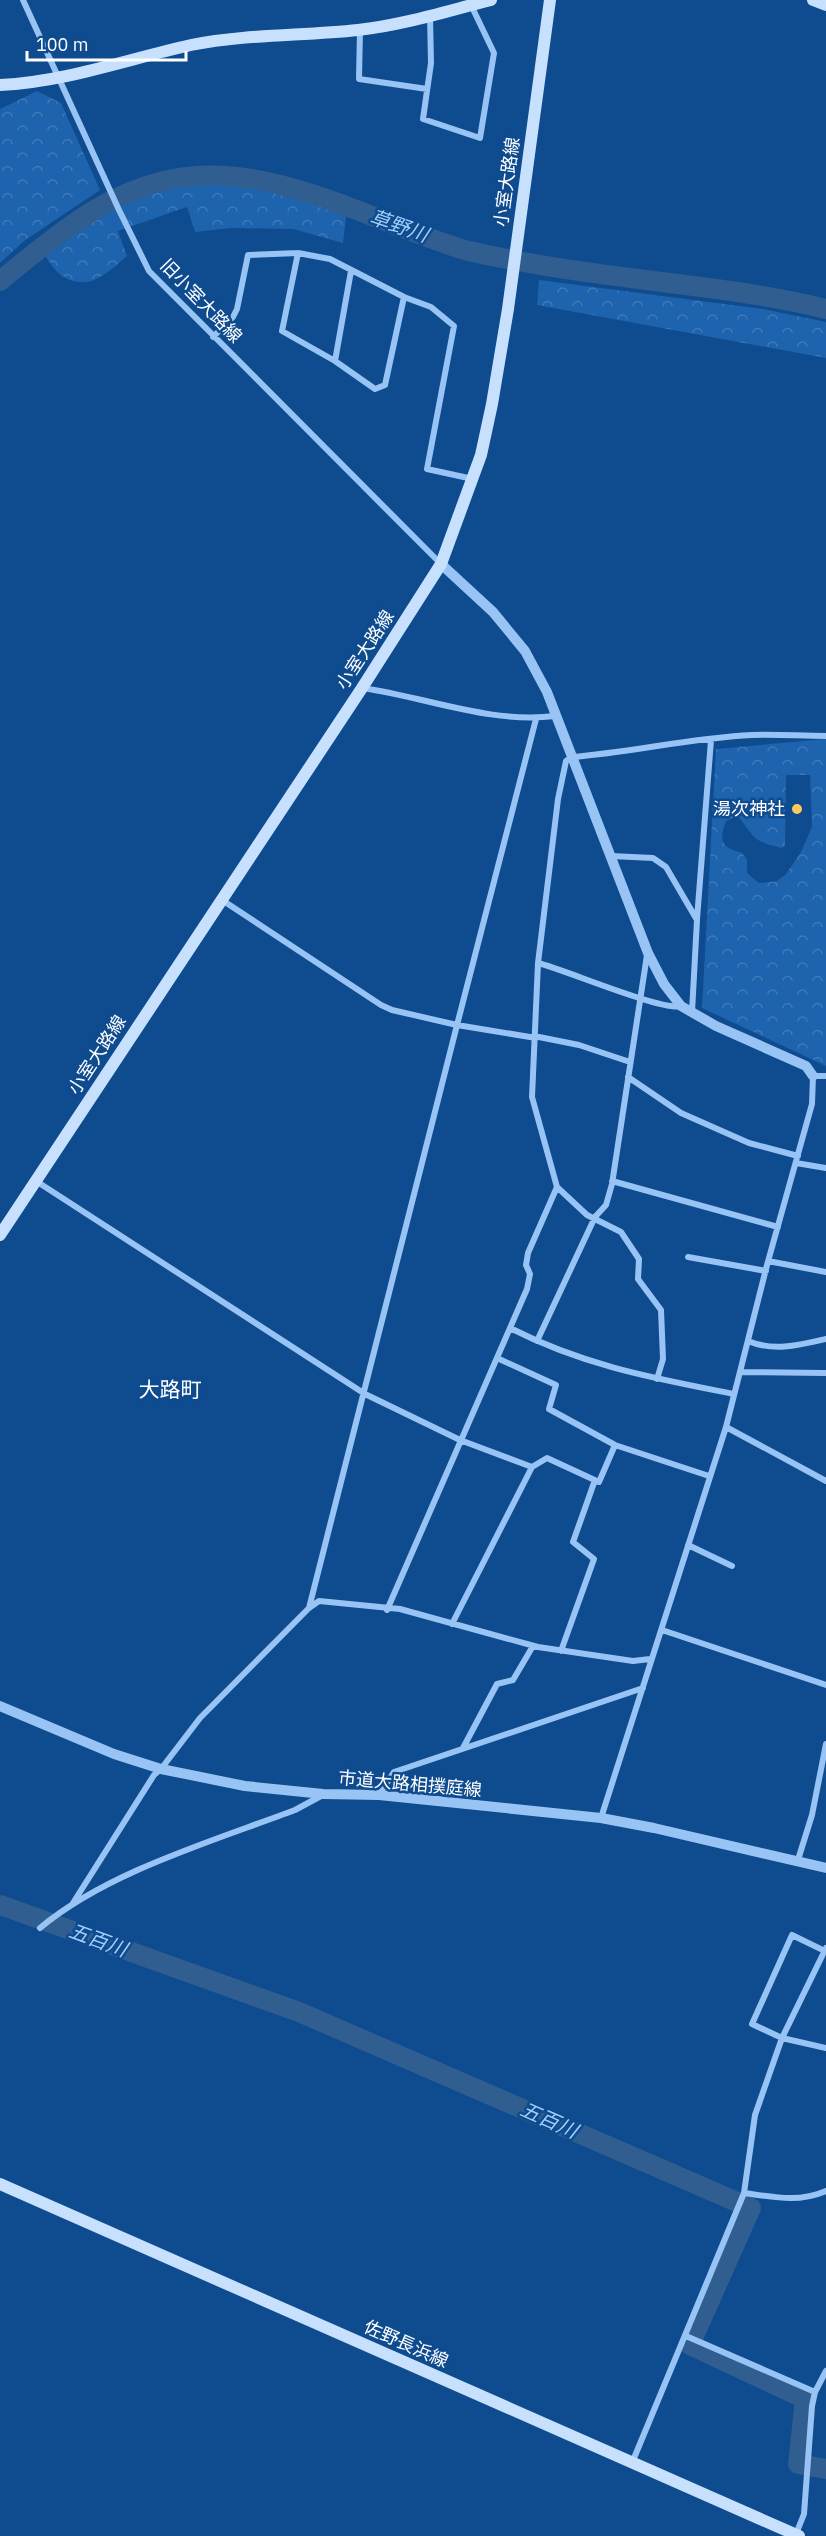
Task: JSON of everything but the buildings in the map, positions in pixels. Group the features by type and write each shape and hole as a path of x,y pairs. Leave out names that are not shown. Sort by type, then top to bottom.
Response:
{"main road":[{"path":"0,85 25,84 132,62 190,45 242,37 360,30 491,0"},
{"name":"小室大路線","path":"0,1235 362,688 441,564 473,478 492,404 550,0"},
{"path":"813,0 826,5"},
{"name":"佐野長浜線","path":"0,2184 797,2535"}],"street":[{"name":"旧小室大路線","path":"23,0 56,77 139,255 149,271 441,564"},
{"path":"430,15 431,63 423,119 480,138 494,53 471,5"},
{"path":"360,30 359,79 427,89"},
{"path":"298,253 282,331 335,361 375,388 385,385 404,297"},
{"path":"213,337 233,317 237,309 248,255 298,253 330,259 404,297 431,307 454,326 427,469 473,478"},
{"path":"335,361 351,271"},
{"path":"441,564 493,612 525,651 548,692 555,716 648,953 664,984 681,1006 692,1013 806,1066 813,1076 812,1104 768,1261 726,1427 601,1818"},
{"path":"362,688 488,714 536,718 555,716"},
{"path":"309,1608 536,718"},
{"path":"657,1379 663,1359 661,1310 638,1279 639,1259 621,1232 587,1215 557,1187 532,1097 538,963 558,799 566,761 572,757 621,753 671,744 751,735 826,736"},
{"path":"692,1013 711,740"},
{"path":"611,856 653,858 666,867 698,920"},
{"path":"222,900 392,1010 457,1024 579,1045 630,1062"},
{"path":"537,1341 595,1217 606,1205 612,1181 639,998 648,953"},
{"path":"538,963 560,968 639,998 675,1008 681,1006"},
{"path":"813,1076 826,1076"},
{"path":"628,1077 681,1113 749,1143 826,1168"},
{"path":"36,1180 365,1394 460,1440 532,1467"},
{"path":"612,1181 778,1227"},
{"path":"387,1610 526,1289 530,1274 526,1265 528,1253 557,1187"},
{"path":"688,1257 766,1271"},
{"path":"768,1261 826,1272"},
{"path":"510,1328 558,1351 612,1368 734,1394"},
{"path":"748,1341 762,1347 790,1347 826,1339"},
{"path":"497,1358 556,1385 549,1409 615,1445 709,1476"},
{"path":"740,1372 826,1373"},
{"path":"726,1427 826,1481"},
{"path":"452,1624 532,1467 547,1458 599,1482 615,1445"},
{"path":"561,1651 594,1559 573,1542 595,1480"},
{"path":"688,1545 732,1566"},
{"path":"74,1904 154,1775 200,1718 309,1608 319,1601 387,1610 400,1609 533,1646 561,1651 633,1661 650,1659"},
{"path":"662,1630 826,1685"},
{"path":"463,1749 497,1684 513,1680 533,1646"},
{"path":"379,1795 394,1772 643,1688"},
{"name":"市道大路相撲庭線","path":"0,1706 114,1754 161,1769 245,1786 323,1794 379,1795 601,1818 826,1868"},
{"path":"797,1863 812,1815 826,1744"},
{"path":"40,1928 74,1904 124,1876 295,1810 323,1794"},
{"path":"632,2463 744,2194 755,2115 782,2038 825,1949 792,1935 752,2024 782,2038 826,2048"},
{"path":"744,2194 796,2200 811,2198 826,2191"},
{"path":"686,2336 815,2392"},
{"path":"797,2535 804,2514 815,2392 826,2371"}],"green space":[{"path":"37,91 61,103 100,190 24,241 0,263 0,109"},
{"path":"199,181 263,188 347,209 343,243 293,229 231,228 195,232 187,207 118,231 127,256 106,274 90,281 73,281 61,275 42,251 134,197"},
{"path":"539,280 763,309 826,322 826,358 537,305"},
{"path":"826,739 826,1066 702,1008 716,749","holes":["786,775 810,775 812,827 801,852 786,874 777,881 759,883 747,873 747,860 742,853 724,843 722,834 726,821 737,816 756,839 782,848 785,846"]}],"waterway":[{"name":"草野川","path":"0,281 60,233 124,194 173,179 210,175 247,178 285,186 322,197 430,238 483,254 591,273 749,294 826,309"},
{"name":"五百川","path":"0,1905 299,2012 751,2208 690,2345 805,2399 798,2464 826,2469"}],"place":[{"name":"湯次神社","path":"797,809"}],"district":[{"name":"大路町","path":"170,1390"}]}
